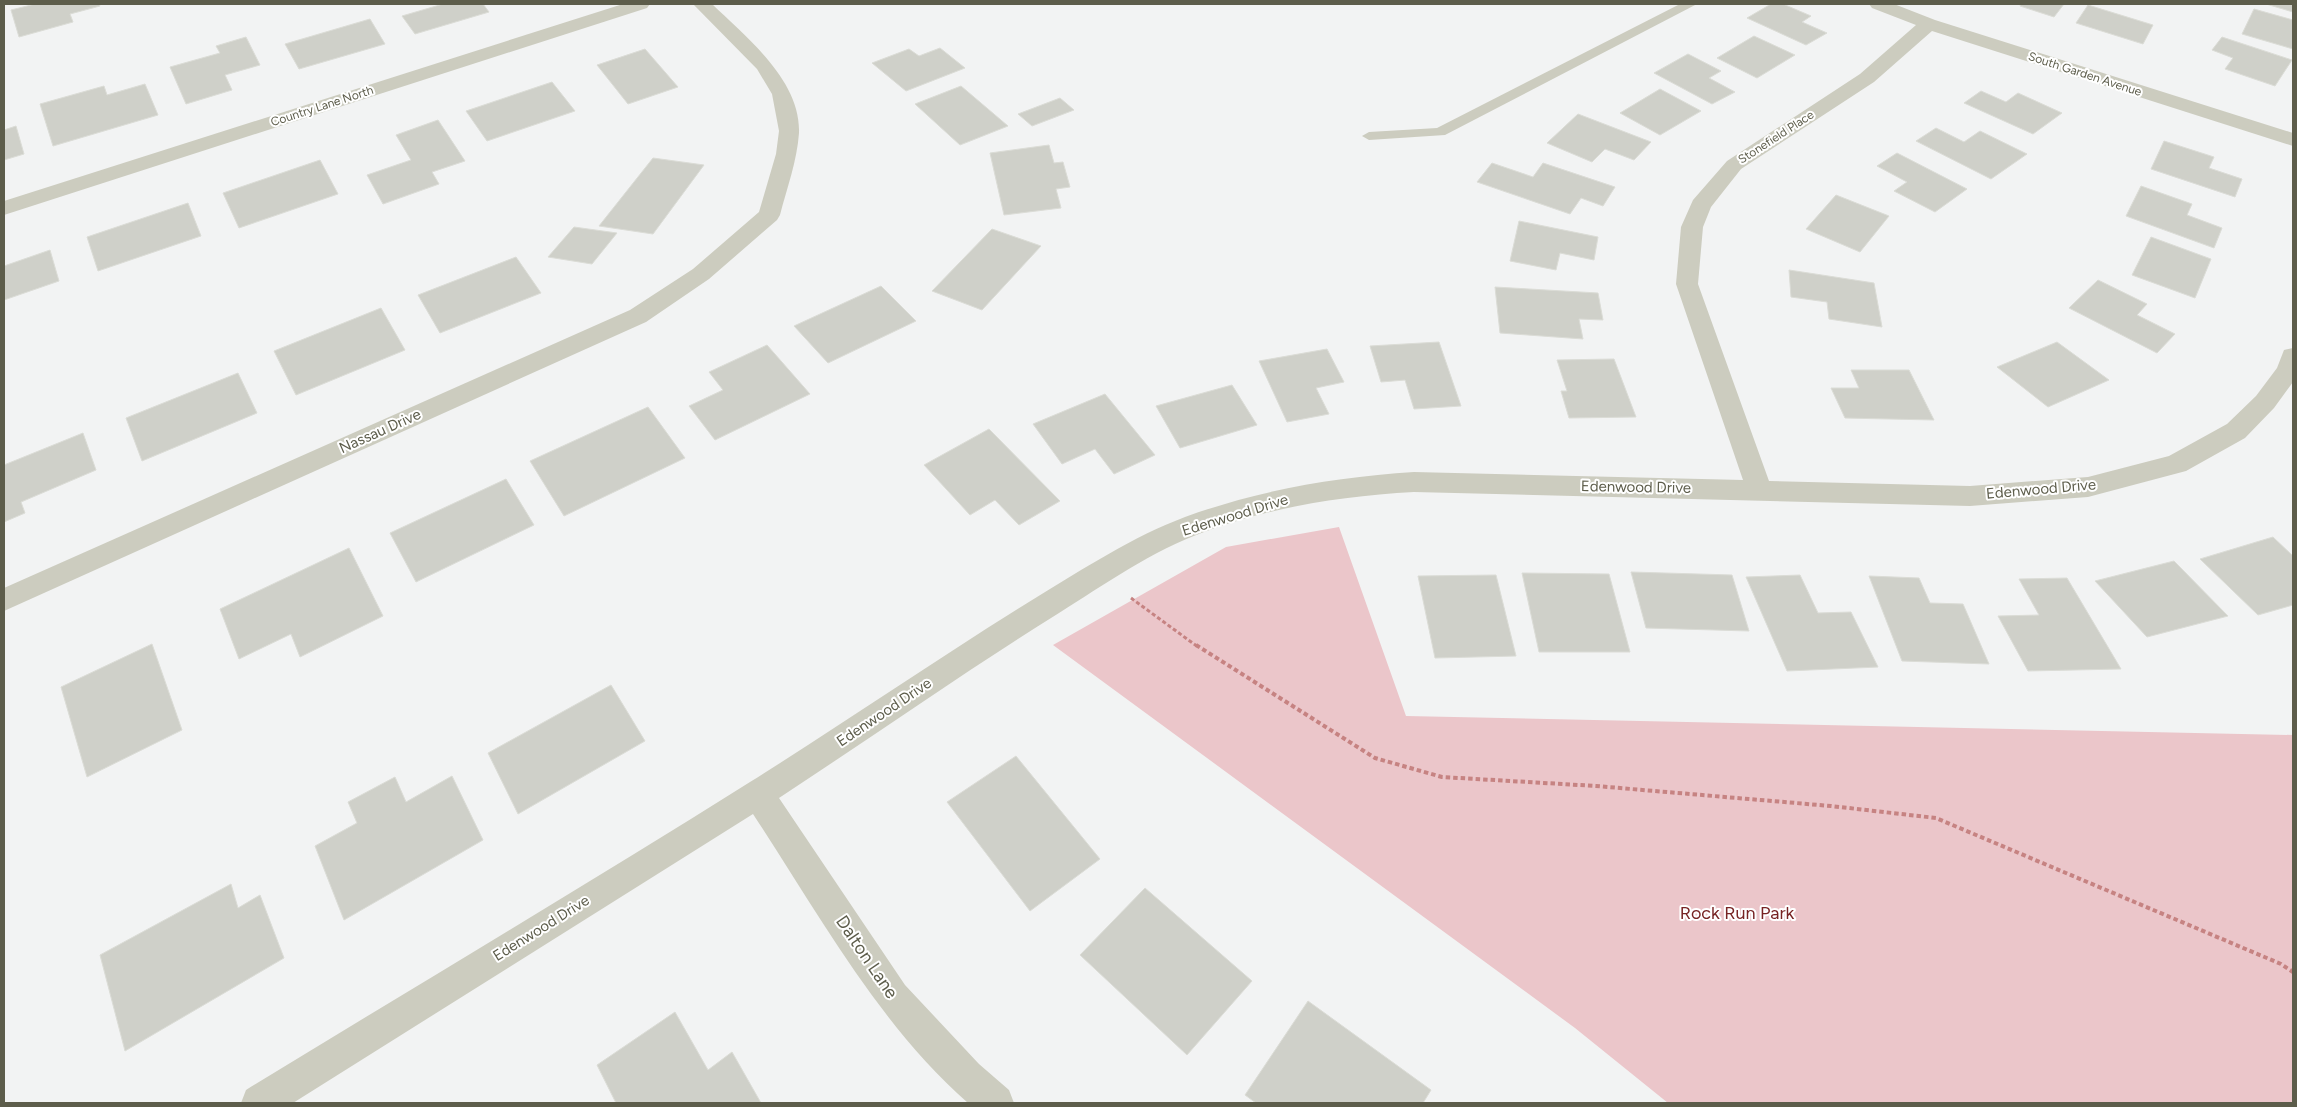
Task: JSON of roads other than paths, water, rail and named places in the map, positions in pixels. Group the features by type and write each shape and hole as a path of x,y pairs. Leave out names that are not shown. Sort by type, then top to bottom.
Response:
{"street":[{"name":"Country Lane North","path":"4,208 641,4"},
{"name":"Nassau Drive","path":"4,600 638,316 701,274 769,216 786,154 789,131 782,94 764,66 702,4"},
{"name":"South Garden Avenue","path":"1878,4 1929,24 2293,140"},
{"name":"Stonefield Place","path":"1759,489 1687,284 1692,227 1701,205 1734,165 1868,78 1929,24"},
{"name":"Edenwood Drive","path":"259,1103 758,794 866,725 974,650 1121,560 1191,526 1280,498 1389,482 1759,489 1970,496 2088,488 2177,464 2236,431 2265,402 2289,370 2293,356"},
{"name":"Dalton Lane","path":"758,794 893,997 966,1078 996,1103"}],"lane":[{"path":"1369,136 1440,132 1690,4"}],"park label":[{"name":"Rock Run Park","path":"1737,913"}]}
